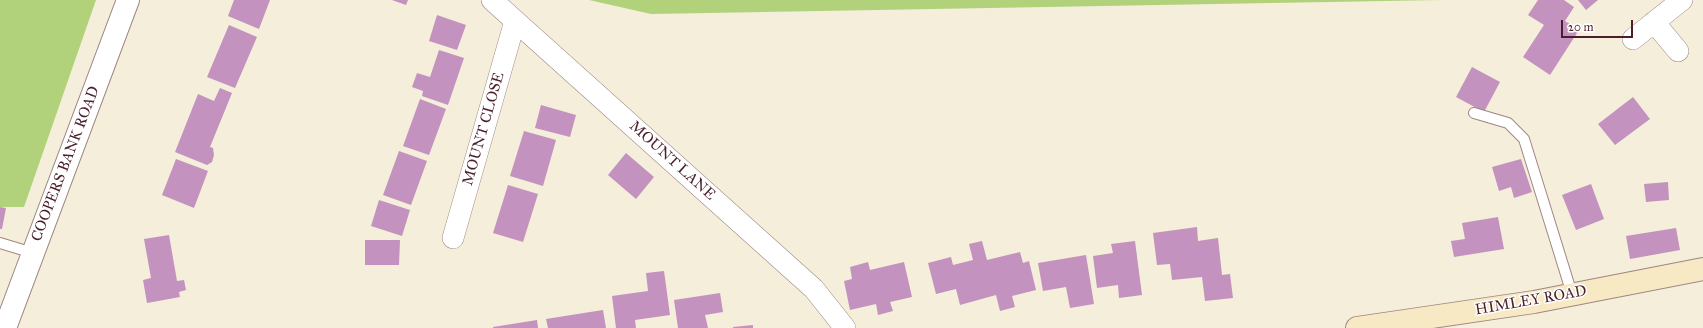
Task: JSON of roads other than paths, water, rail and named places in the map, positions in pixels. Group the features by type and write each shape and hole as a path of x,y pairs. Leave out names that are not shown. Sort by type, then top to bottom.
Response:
{"main road":[{"name":"HIMLEY ROAD","path":"1357,328 1526,303 1703,269"}],"street":[{"name":"COOPERS BANK ROAD","path":"5,328 128,0"},
{"name":"MOUNT LANE","path":"492,0 814,289 845,328"},
{"path":"1634,39 1682,0"},
{"name":"MOUNT CLOSE","path":"453,238 515,21"},
{"path":"1654,22 1678,51"}],"lane":[{"path":"1474,113 1508,123 1524,139 1572,294"},
{"path":"0,243 33,253"}]}
